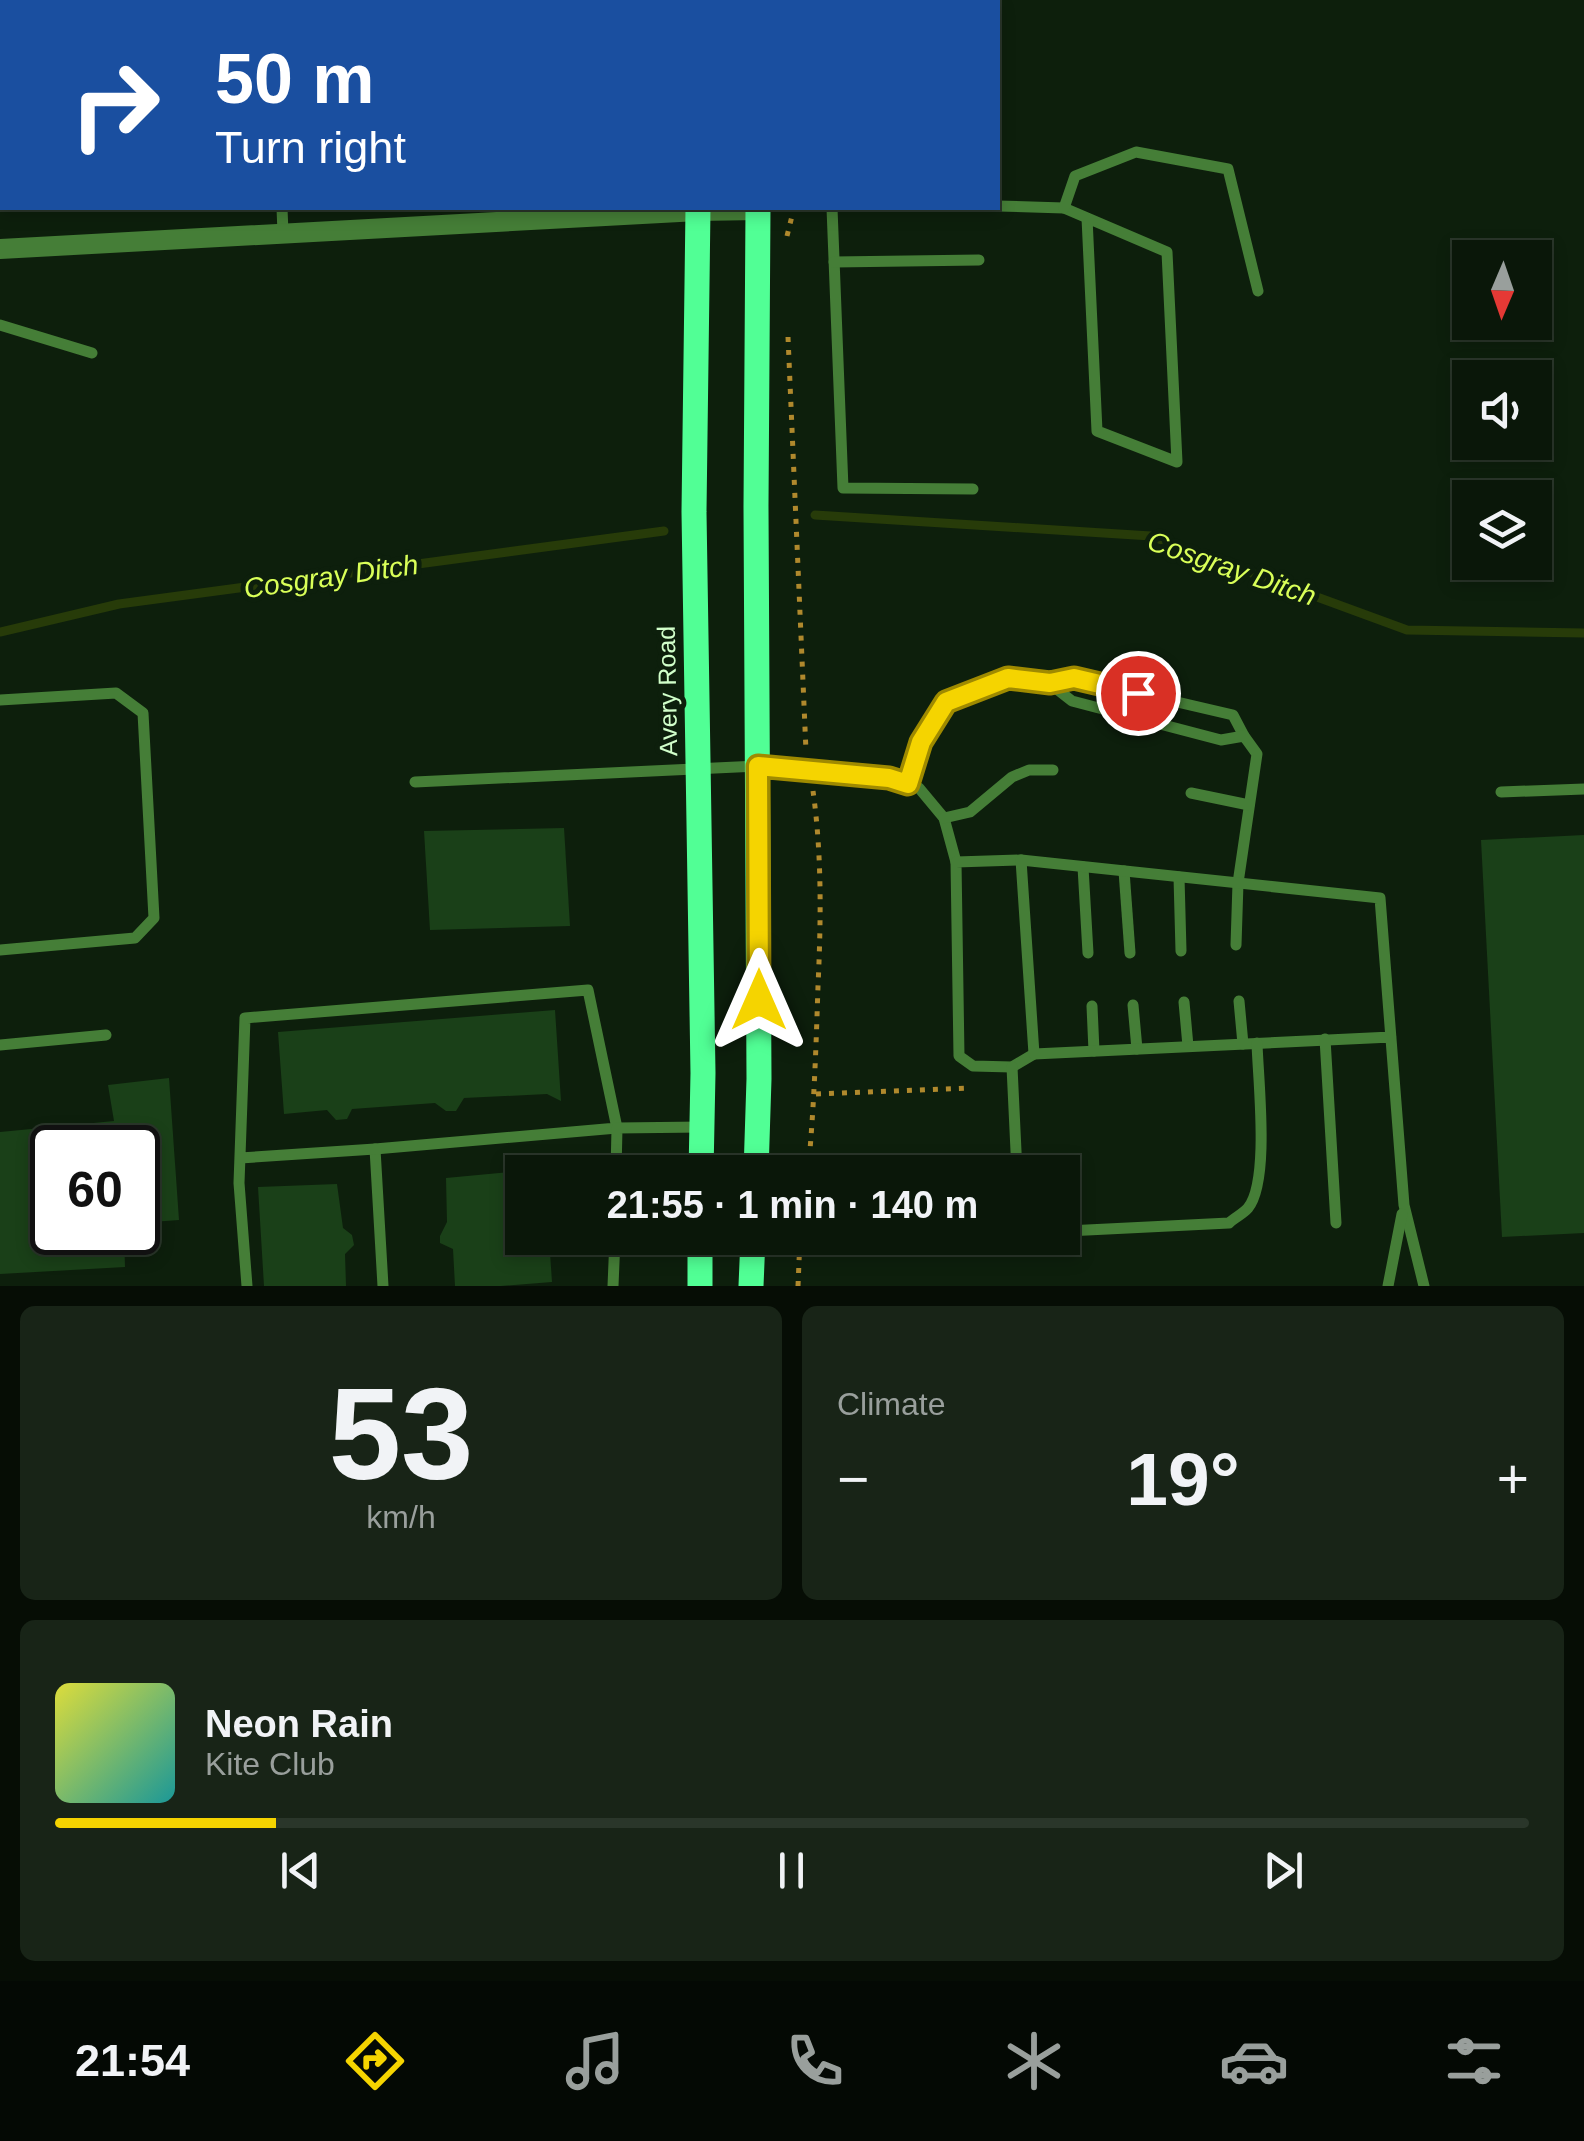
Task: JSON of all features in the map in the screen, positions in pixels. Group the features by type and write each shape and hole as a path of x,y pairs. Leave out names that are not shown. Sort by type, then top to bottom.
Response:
{"main road":[{"name":"Avery Road","path":"698,210 694,512 702,1155"},
{"path":"757,1155 758,210"},
{"path":"700,1255 700,1286"},
{"path":"752,1286 753,1255"}],"street":[{"path":"0,250 681,210"}],"lane":[{"path":"1064,208 1075,176 1136,152 1228,168 1258,291"},
{"path":"1000,206 1064,208 1167,252 1176,462 1098,431 1086,218"},
{"path":"282,210 283,234"},
{"path":"832,210 844,488 973,489"},
{"path":"834,262 979,260"},
{"path":"0,325 92,353"},
{"path":"908,784 921,742 946,702 1008,678 1050,683 1074,678 1233,715 1256,754 1238,884 1236,945"},
{"path":"1050,683 1072,701 1221,740 1244,736"},
{"path":"0,700 116,693 143,713 154,918 135,938 0,950"},
{"path":"415,782 758,766 889,778 920,788 944,818 956,862 959,1056 973,1066 1012,1067 1034,1054 1391,1036"},
{"path":"944,818 970,812 1012,777 1029,770 1053,770"},
{"path":"1500,792 1584,789"},
{"path":"1190,793 1249,805"},
{"path":"956,862 1021,860 1380,898 1404,1204 1424,1286"},
{"path":"1021,860 1034,1054"},
{"path":"1083,867 1088,953"},
{"path":"1124,871 1130,953"},
{"path":"1179,877 1181,951"},
{"path":"247,1286 240,1183 245,1018 588,990 617,1128 616,1155"},
{"path":"1240,1001 1243,1044"},
{"path":"1184,1002 1188,1046"},
{"path":"1133,1005 1137,1049"},
{"path":"1092,1006 1094,1051"},
{"path":"0,1045 106,1035"},
{"path":"1325,1039 1336,1223"},
{"path":"1080,1229 1229,1223 1248,1208 1261,1164 1257,1043"},
{"path":"1012,1067 1016,1155"},
{"path":"240,1158 617,1128 702,1127"},
{"path":"375,1150 383,1286"},
{"path":"1388,1286 1404,1204"},
{"path":"613,1286 614,1255"}],"path":[{"path":"787,235 793,210"},
{"path":"787,331 804,740 818,830 820,948 810,1155"},
{"path":"815,1094 1012,1084"},
{"path":"798,1286 799,1255"}],"building":[{"path":"564,828 570,926 430,930 424,831"},
{"path":"1584,835 1584,1233 1502,1237 1481,840"},
{"path":"555,1010 561,1101 547,1094 464,1098 456,1111 446,1111 435,1103 352,1109 347,1119 336,1120 327,1110 284,1114 278,1032"},
{"path":"169,1078 179,1220 160,1221 160,1125 73,1125 114,1121 108,1085"},
{"path":"30,1129 30,1255 125,1255 125,1267 0,1274 0,1132"},
{"path":"505,1173 505,1255 550,1255 552,1282 455,1286 453,1249 440,1243 447,1222 446,1178"},
{"path":"337,1184 343,1228 352,1235 354,1245 345,1254 346,1286 264,1286 258,1187"}],"waterway":[{"name":"Cosgray Ditch","path":"815,515 1151,536 1407,630 1584,633"},
{"name":"Cosgray Ditch","path":"0,632 119,604 664,531"}],"route":[{"path":"759,1000 758,766 889,778 908,784 921,742 946,702 1008,678 1050,683 1074,678 1138,693"}]}
